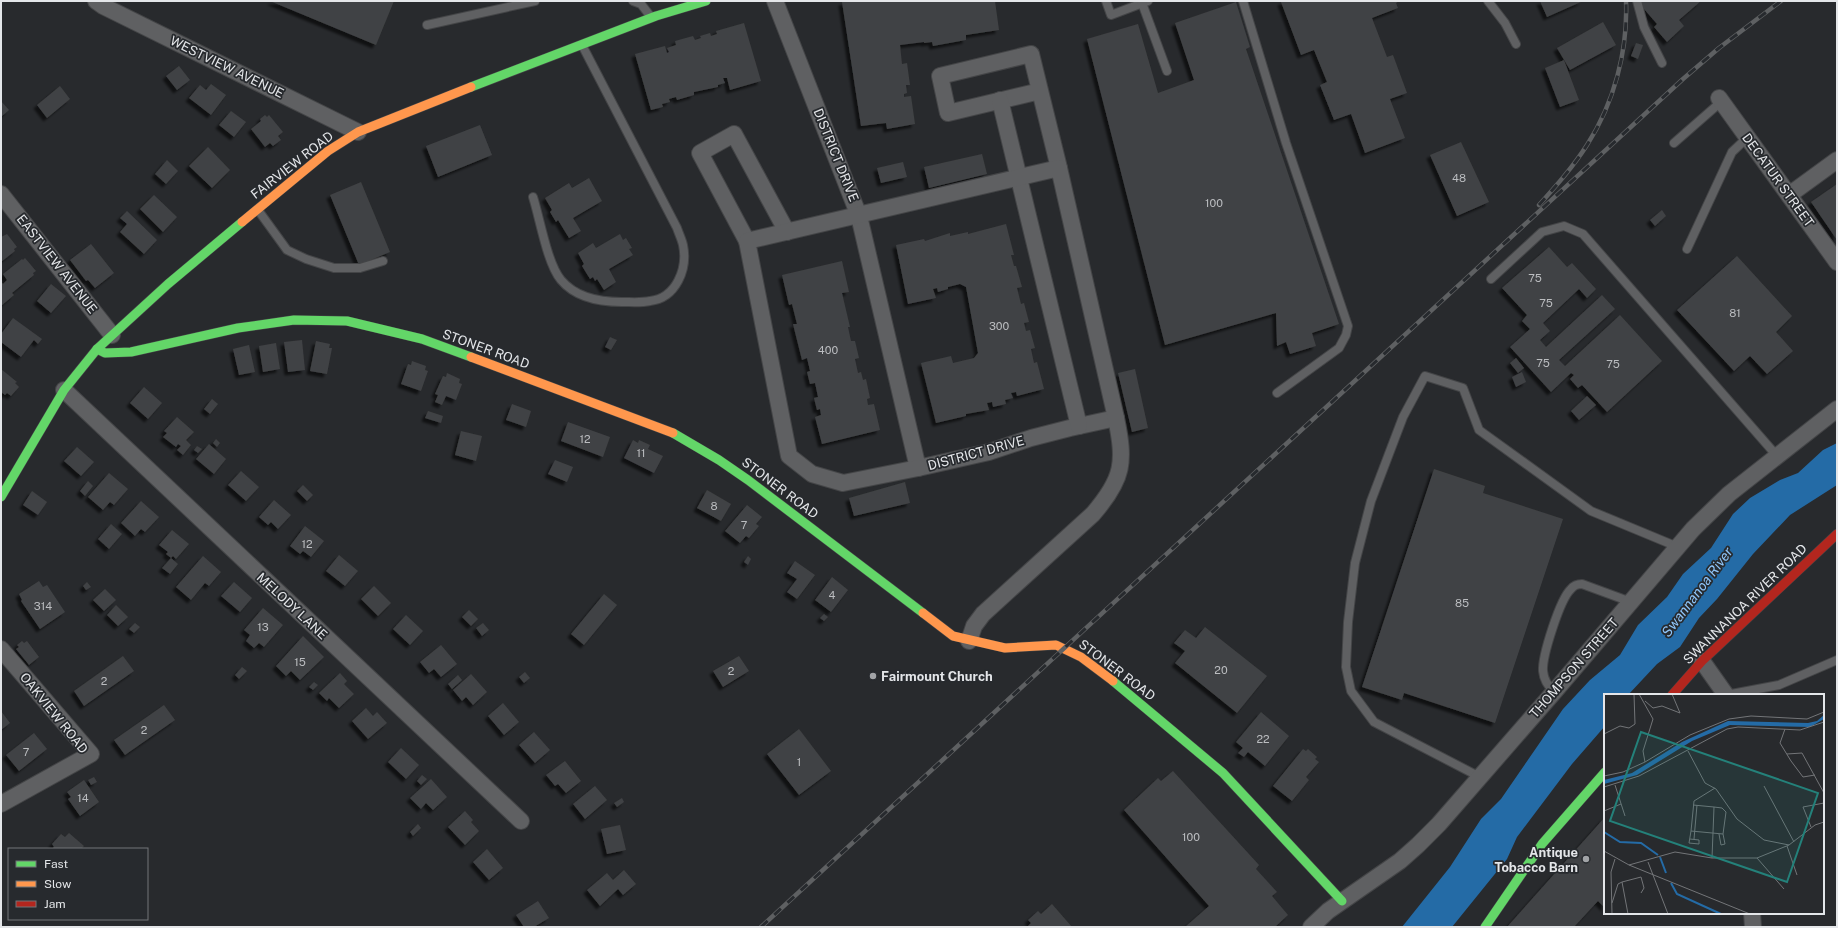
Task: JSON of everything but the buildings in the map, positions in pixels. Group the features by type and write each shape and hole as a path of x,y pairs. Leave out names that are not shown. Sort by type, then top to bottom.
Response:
{"street":[{"name":"WESTVIEW AVENUE","path":"96,1 103,6 358,132"},
{"name":"FAIRVIEW ROAD","path":"1,497 64,390 97,349 157,293 328,151 358,132 500,75 651,18 706,1"},
{"name":"DISTRICT DRIVE","path":"775,1 859,216 918,468 989,452 1032,438 1116,418"},
{"path":"969,641 974,626 984,614 1093,514 1106,499 1116,480 1122,458 1122,444 1059,168 1031,54 940,76 948,112 1040,91"},
{"name":"DECATUR STREET","path":"1720,99 1837,262"},
{"path":"1000,100 1079,426"},
{"path":"787,232 734,134 700,153 747,241 789,456 812,474 843,483 918,468"},
{"path":"1789,195 1837,160"},
{"path":"747,241 1059,168"},
{"name":"EASTVIEW AVENUE","path":"1,194 112,334"},
{"name":"STONER ROAD","path":"97,349 105,353 131,352 238,328 294,320 347,321 387,329 422,339 669,431 719,460 748,480 854,559 944,631 953,636 969,641 1012,648 1056,645 1081,657 1106,675 1209,761 1241,791 1342,901"},
{"name":"MELODY LANE","path":"64,390 521,821"},
{"name":"THOMPSON STREET","path":"1311,927 1342,901 1400,861 1439,824 1693,529 1729,494 1837,409"},
{"name":"SWANNANOA RIVER ROAD","path":"1673,694 1702,661 1837,534"},
{"name":"OAKVIEW ROAD","path":"1,649 91,754 1,804"},
{"path":"1702,661 1725,694"},
{"path":"1485,927 1542,844 1604,773"},
{"path":"1752,914 1752,927"}],"lane":[{"path":"427,25 535,1"},
{"path":"633,1 641,4 651,18"},
{"path":"1106,1 1111,15 1145,2 1168,71"},
{"path":"1244,1 1286,143 1348,326 1346,335 1339,348 1277,393"},
{"path":"1488,1 1505,24 1516,44"},
{"path":"1636,1 1644,27 1662,63"},
{"path":"533,197 554,269 562,281 575,292 590,299 615,302 651,302 669,294 679,281 683,265 683,246 677,228 582,44"},
{"path":"1674,143 1720,99"},
{"path":"1687,249 1732,152 1748,137"},
{"path":"257,209 287,250 306,259 334,268 360,268 383,261"},
{"path":"1491,280 1542,232 1564,226 1583,234 1777,456"},
{"path":"1480,777 1374,722 1351,691 1346,667 1348,622 1355,563 1371,501 1403,417 1425,376 1463,388 1479,430 1591,511 1678,547"},
{"path":"1554,692 1546,683 1543,673 1543,660 1550,635 1567,594 1571,588 1576,584 1582,584 1631,602"},
{"path":"1731,694 1779,684 1837,660"}],"water":[{"name":"Swannanoa River","path":"1837,443 1837,485 1790,515 1753,554 1717,599 1699,618 1680,647 1657,664 1629,694 1604,694 1604,727 1572,764 1517,837 1507,859 1452,927 1402,927 1450,867 1481,819 1501,799 1563,709 1590,680 1620,655 1638,625 1667,597 1683,574 1711,548 1733,514 1750,498 1780,480 1798,473 1823,450"}],"railway":[{"path":"1539,205 1582,153 1597,129 1605,112 1612,94 1622,57 1625,39 1626,1"},
{"path":"761,927 1683,79 1719,48 1781,1"}],"traffic: fast":[{"path":"471,87 656,16 706,1"},
{"path":"1,497 64,390 97,349 168,284 242,222"},
{"path":"97,349 105,353 131,352 238,328 294,320 347,321 422,339 471,357"},
{"path":"673,433 719,460 748,480 923,613"},
{"path":"1113,681 1223,773 1342,901"},
{"path":"1485,927 1542,844 1604,773"}],"traffic: slow":[{"path":"242,222 328,151 358,132 471,87"},
{"path":"471,357 673,433"},
{"path":"923,613 953,636 1005,648 1056,645 1081,657 1113,681"}],"traffic: jam":[{"path":"1673,694 1702,661 1837,534"}],"place":[{"name":"Fairmount Church","path":"873,676"},
{"name":"Antique Tobacco Barn","path":"1586,859"}]}
